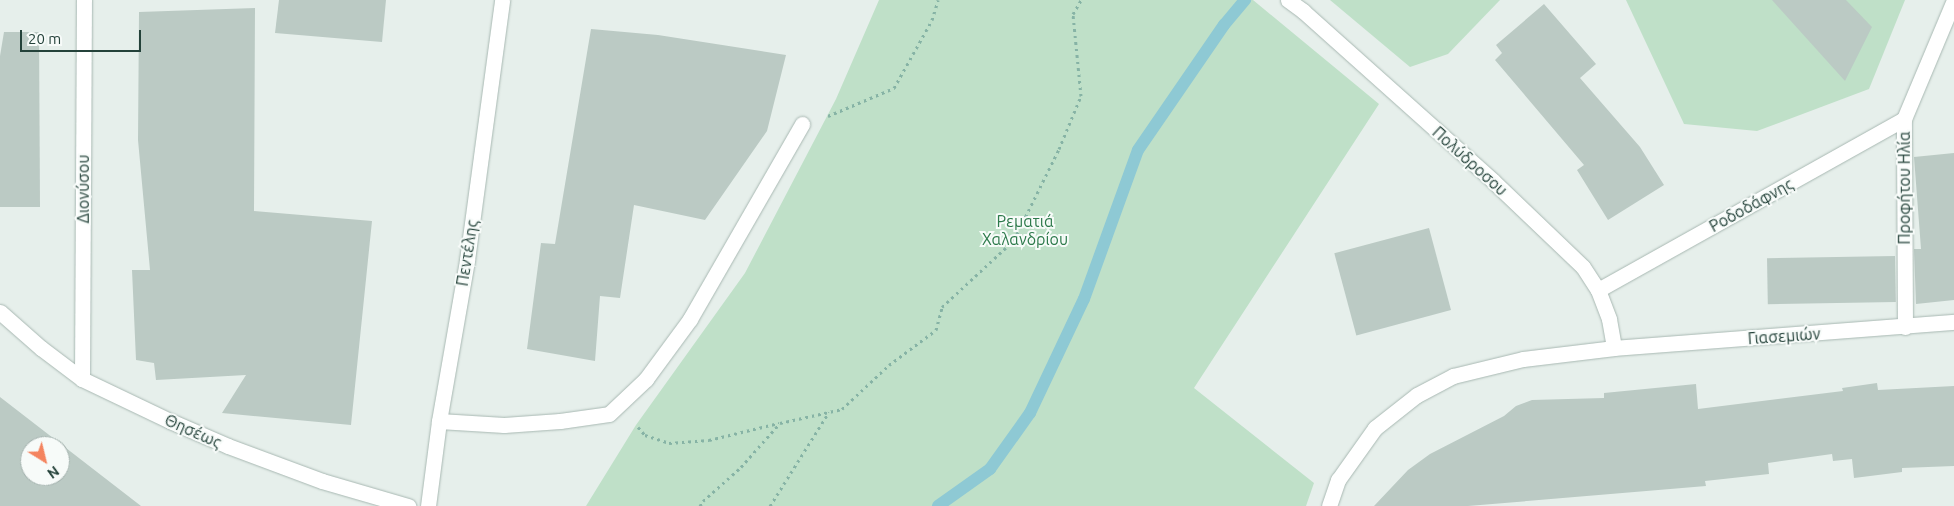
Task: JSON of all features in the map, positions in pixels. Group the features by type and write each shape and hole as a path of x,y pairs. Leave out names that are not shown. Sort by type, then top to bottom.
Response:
{"street":[{"name":"Διονύσου","path":"82,379 84,0"},
{"name":"Πεντέλης","path":"428,506 438,420 467,260 502,0"},
{"name":"Πολύδροσου","path":"1288,0 1303,11 1558,241 1583,267 1598,290 1609,319 1614,348"},
{"name":"Προφήτου Ηλία","path":"1905,327 1904,119 1954,0"},
{"name":"Ροδοδάφνης","path":"1598,290 1904,119"},
{"path":"438,420 504,425 560,421 609,414 646,379 690,319 802,124"},
{"name":"Θησέως","path":"0,312 41,348 82,379 228,446 322,481 408,506"},
{"name":"Γιασεμιών","path":"1614,348 1954,322"},
{"path":"1329,506 1338,480 1375,428 1417,395 1453,376 1523,359 1614,348"}],"path":[{"path":"802,124 840,112 894,88 932,20 938,0"},
{"path":"619,404 645,435 669,444 709,440 842,409 889,366 936,330 942,307 1014,240 1059,149 1081,96 1073,14 1081,0"},
{"path":"770,506 829,412"},
{"path":"700,506 703,501 741,467 780,423"}],"green space":[{"name":"Ρεματιά Χαλανδρίου","path":"879,0 1253,0 1379,104 1194,388 1314,483 1306,506 586,506 636,425 745,273 836,99"},
{"path":"1330,0 1500,0 1448,54 1410,67"},
{"path":"1626,0 1905,0 1869,89 1757,131 1684,124"}],"building":[{"path":"279,0 386,0 382,42 275,33"},
{"path":"1772,0 1846,0 1872,27 1845,81"},
{"path":"1544,4 1596,64 1580,78 1640,147 1664,185 1608,220 1577,170 1584,165 1495,60 1502,53 1496,45"},
{"path":"255,8 254,211 372,221 351,425 222,413 246,375 156,380 154,363 136,360 132,270 150,270 138,140 139,12"},
{"path":"591,29 658,35 786,55 767,131 705,220 634,205 620,298 600,296 595,361 527,349 541,243 555,244"},
{"path":"4,32 39,32 40,207 0,207 0,56"},
{"path":"1954,153 1954,300 1916,304 1914,249 1921,249 1914,157"},
{"path":"1429,228 1451,310 1356,335 1334,253"},
{"path":"1895,256 1896,302 1768,304 1767,258"},
{"path":"1877,383 1878,390 1954,386 1954,466 1902,468 1902,472 1854,478 1852,459 1833,461 1832,454 1768,463 1769,474 1705,481 1706,486 1468,506 1374,506 1408,470 1430,454 1504,416 1516,406 1532,400 1604,398 1604,393 1696,384 1698,409 1843,391 1842,388"},
{"path":"0,397 50,436 20,436 20,486 70,486 70,451 141,506 0,506"}],"waterway":[{"path":"938,506 990,469 1030,413 1084,299 1138,150 1224,25 1245,0"}]}
